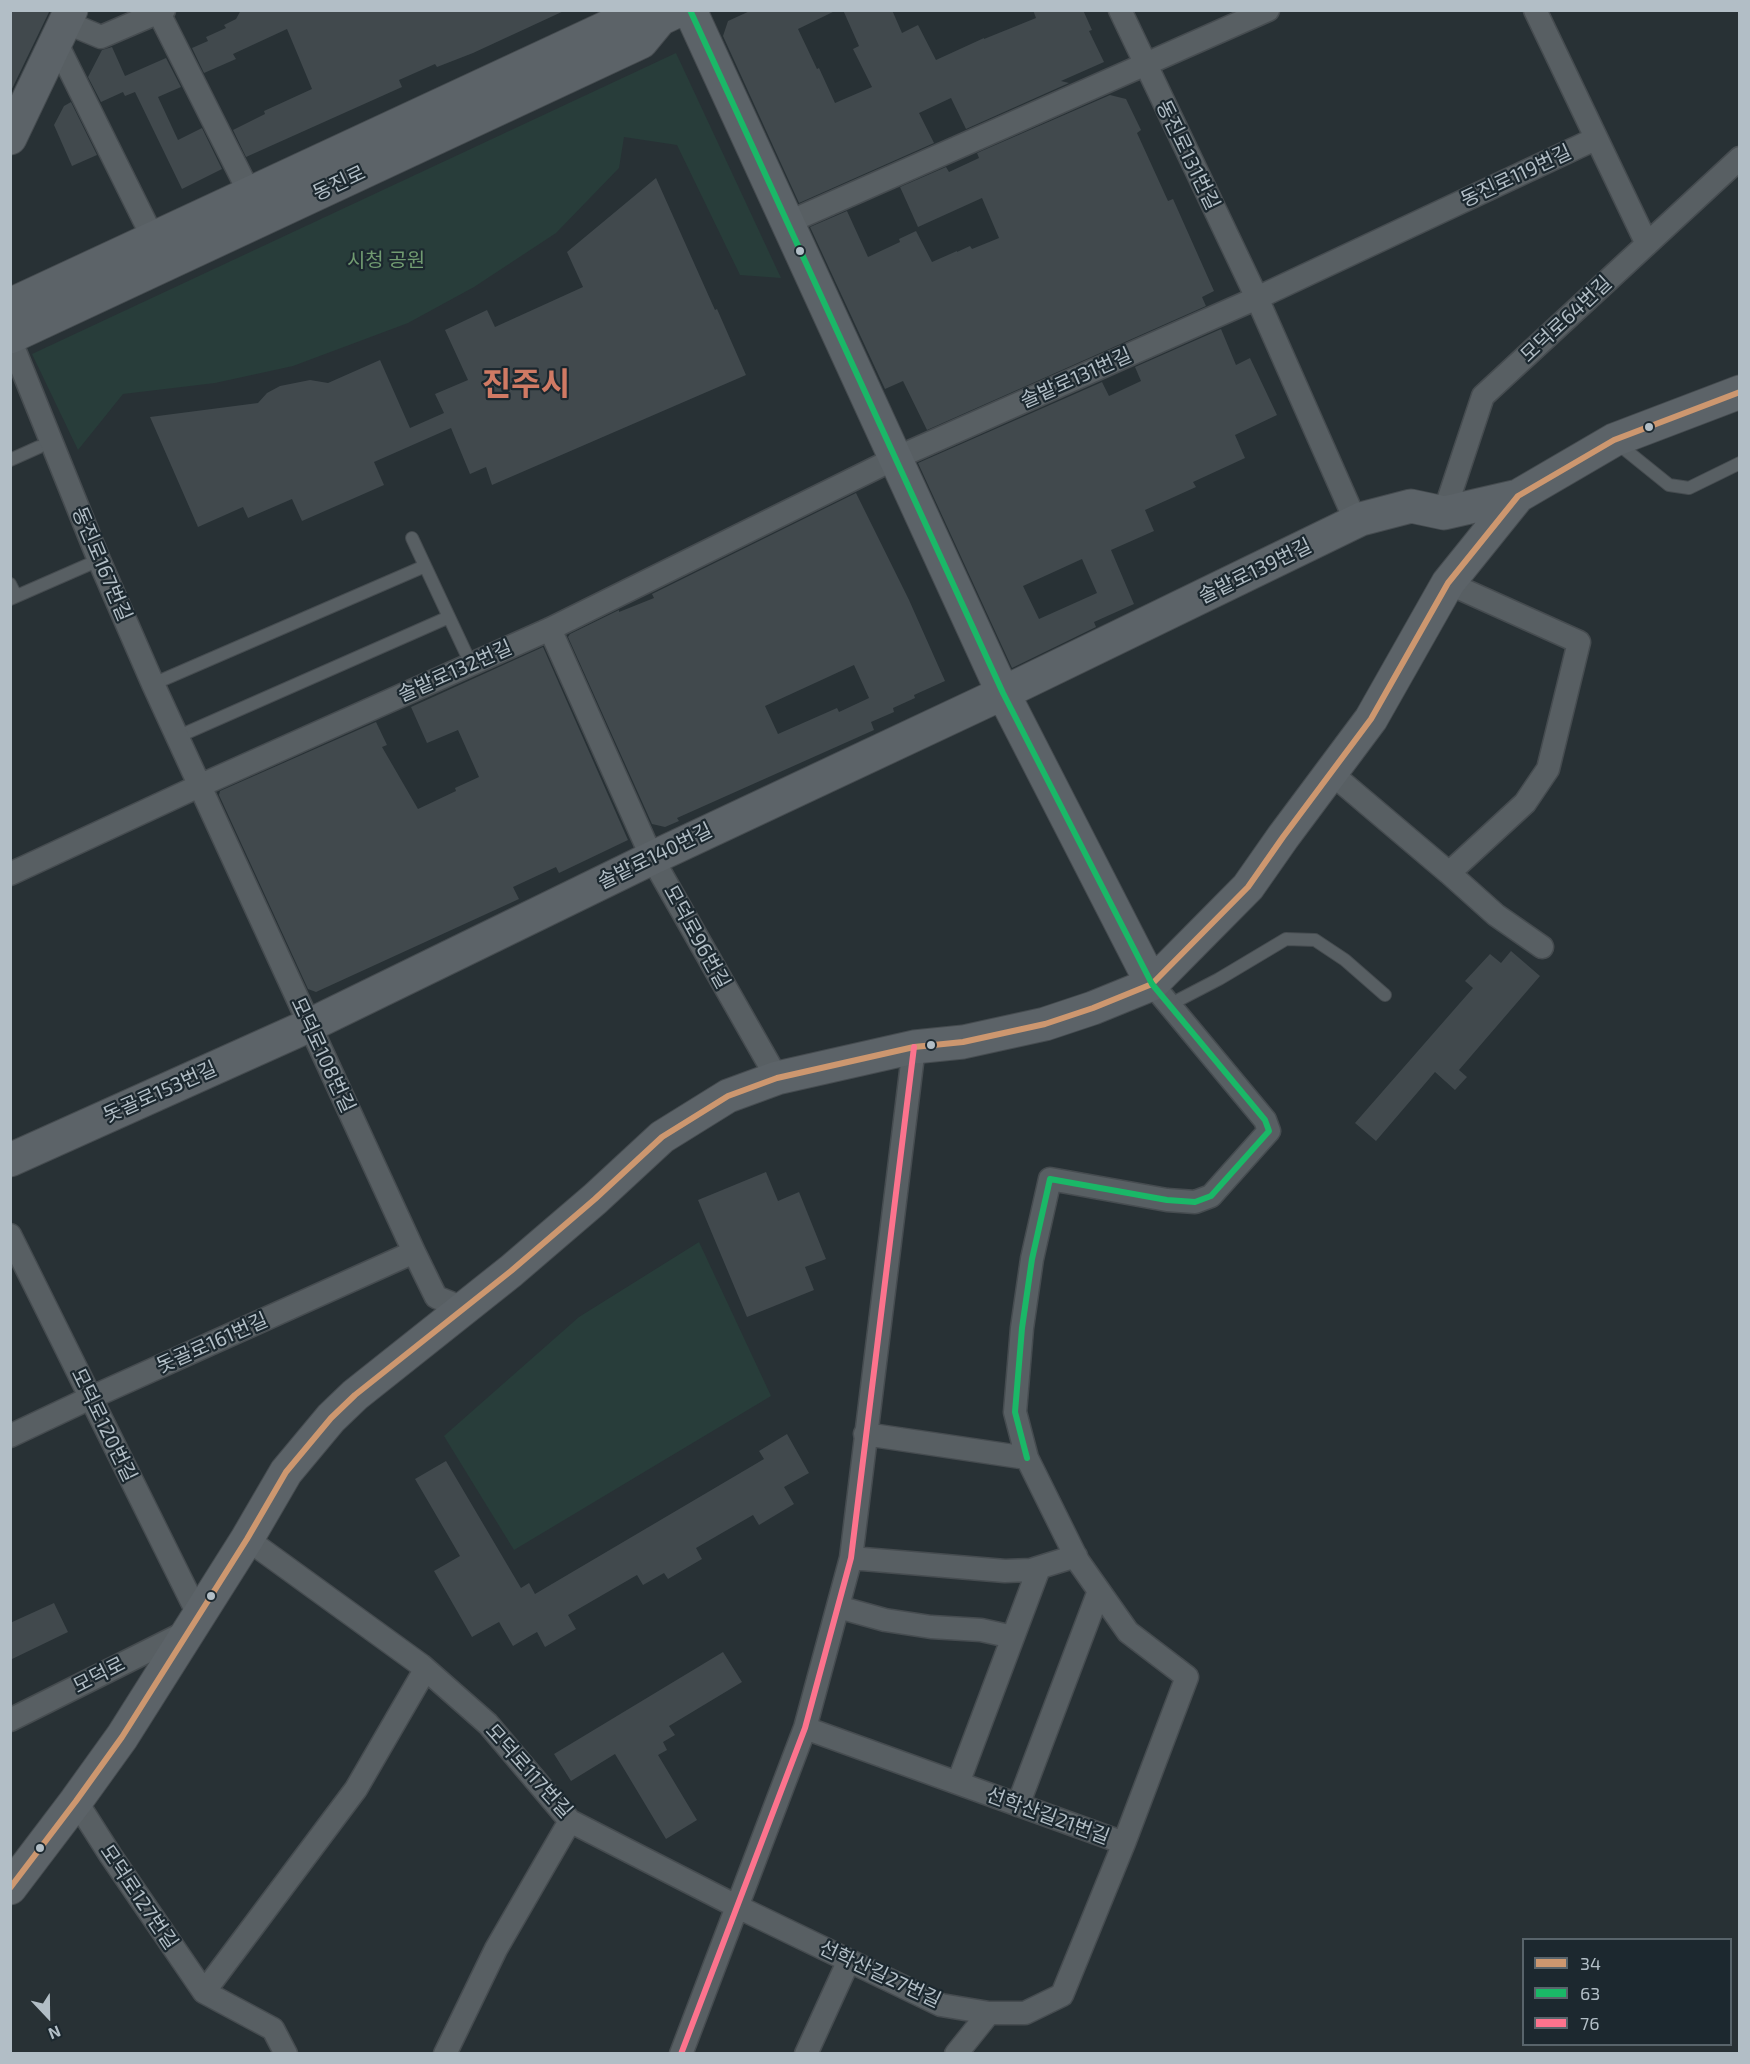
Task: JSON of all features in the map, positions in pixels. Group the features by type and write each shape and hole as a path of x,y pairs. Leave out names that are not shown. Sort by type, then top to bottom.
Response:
{"street":[{"name":"동진로131번길","path":"1120,10 1257,298 1356,522"},
{"path":"789,222 1268,10"},
{"name":"동진로119번길","path":"1535,10 1647,244"},
{"path":"64,25 101,37 161,12 250,194"},
{"path":"676,13 789,222 1003,693 1160,994 1265,1120 1269,1131 1211,1196 1195,1202 1167,1200 1050,1179 1032,1259 1022,1328 1015,1412 1027,1458 1076,1556 1099,1591 1018,1805"},
{"name":"동진로","path":"10,305 627,18 676,13"},
{"name":"동진로","path":"10,338 641,42 676,13"},
{"path":"10,138 22,94 64,25"},
{"path":"64,25 153,238"},
{"name":"동진로119번길","path":"1257,298 1595,139"},
{"name":"모덕로64번길","path":"1444,513 1483,396 1740,158"},
{"name":"솔밭로131번길","path":"896,458 1257,298"},
{"name":"동진로167번길","path":"10,338 99,560 199,786"},
{"name":"모덕로","path":"10,1888 122,1737 247,1539 286,1472 331,1418 355,1395 511,1271 595,1199 662,1137 728,1096 777,1078 914,1047 963,1042 1045,1024 1092,1008 1160,994 1248,887 1371,719 1448,583 1518,496 1614,440 1740,392"},
{"name":"솔밭로132번길","path":"10,874 549,628 896,458"},
{"name":"솔밭로139번길","path":"1003,693 1361,519 1411,506 1444,513 1518,496"},
{"path":"1448,583 1579,642 1548,769 1525,804 1449,873"},
{"name":"모덕로96번길","path":"549,628 652,858 777,1078"},
{"name":"솔밭로140번길","path":"310,1025 652,858 1003,693"},
{"path":"1331,773 1496,915 1542,947"},
{"name":"모덕로108번길","path":"199,786 435,1297 463,1308"},
{"name":"돗골로153번길","path":"10,1160 310,1025"},
{"path":"681,2054 805,1728 851,1558 914,1047"},
{"name":"모덕로120번길","path":"10,1235 90,1398 193,1622"},
{"name":"돗골로161번길","path":"10,1436 414,1252"},
{"path":"865,1434 1027,1458"},
{"name":"모덕로117번길","path":"247,1539 421,1665 488,1724 570,1821 738,1907"},
{"path":"851,1558 1005,1571 1039,1568 1076,1556"},
{"path":"958,1783 1039,1568"},
{"name":"선학산길21번길","path":"805,1728 1124,1843 1187,1677 1128,1632 1099,1591"},
{"path":"838,1607 885,1620 931,1627 981,1630 1013,1637"},
{"name":"모덕로","path":"10,1720 193,1622"},
{"path":"204,1992 356,1789 425,1670"},
{"name":"모덕로127번길","path":"76,1801 204,1992 273,2029 286,2054"},
{"path":"445,2054 496,1948 570,1821"},
{"name":"선학산길27번길","path":"738,1907 941,2005 989,2013 1025,2013 1062,1995 1124,1843"},
{"path":"806,2054 849,1960"},
{"path":"956,2054 989,2013"}],"lane":[{"path":"1614,440 1668,485 1689,488 1740,463"},
{"path":"10,460 39,447"},
{"path":"412,538 471,664"},
{"path":"10,584 13,598 99,560"},
{"path":"153,684 425,566"},
{"path":"177,737 449,617"},
{"path":"1160,994 1219,979 1286,939 1316,940 1345,960 1385,995"}],"green space":[{"name":"시청 공원","path":"676,53 781,278 740,275 677,145 624,137 619,168 556,233 474,287 408,323 293,366 215,383 123,394 78,450 32,354"},
{"path":"699,1242 771,1396 514,1550 444,1436 579,1317"}],"building":[{"path":"10,10 50,10 10,93"},
{"path":"241,10 566,10 473,53 437,67 435,64 399,80 402,87 246,157 233,130 265,114 264,111 312,89 287,29 233,54 236,59 204,73 192,48 208,41 206,37 226,28 224,25 236,19"},
{"path":"752,10 837,10 798,29 835,103 872,87 853,49 859,46 843,10 892,10 902,33 918,25 936,60 1036,18 1033,10 1083,10 1092,30 1089,31 1104,62 1061,81 1069,83 966,129 951,98 919,113 934,143 799,203 723,36 728,21"},
{"path":"112,47 125,76 166,58 181,87 158,97 178,140 202,128 222,169 182,189 135,92 125,96 123,92 101,102 88,77 102,50"},
{"path":"1110,95 1126,99 1141,130 1137,133 1168,201 1173,199 1214,291 1202,297 1206,306 927,430 903,381 885,389 810,227 847,211 868,257 900,242 899,239 916,231 932,262 970,246 972,249 999,238 982,198 918,227 900,187 946,167 949,172 979,158 977,153"},
{"path":"71,102 97,155 72,166 54,125 64,106"},
{"path":"656,178 746,375 492,485 486,467 470,474 451,428 374,462 384,485 302,521 292,499 248,518 243,507 198,527 150,417 258,403 267,393 280,386 310,380 328,383 380,360 410,428 444,413 435,394 468,380 445,330 487,310 495,327 583,287 567,252"},
{"path":"1221,329 1236,365 1250,358 1277,415 1235,435 1245,458 1193,482 1196,487 1145,510 1154,531 1111,550 1134,604 1094,622 1096,627 1012,668 918,463 1102,382 1109,396 1141,381 1135,367","holes":["1082,559 1097,593 1039,619 1023,586"]},
{"path":"856,493 909,600 945,681 914,695 915,698 893,708 894,712 871,722 874,730 677,818 679,821 665,827 652,824 568,637 619,610 619,612 654,598 652,594","holes":["854,665 869,698 839,712 837,708 778,734 765,706"]},
{"path":"543,647 628,840 559,873 556,867 513,887 519,899 316,992 308,989 219,795 220,791 376,722 387,745 382,747 418,809 479,777 458,730 427,743 411,707"},
{"path":"1511,951 1540,976 1459,1070 1467,1077 1455,1090 1435,1072 1376,1141 1355,1123 1473,988 1465,981 1490,954 1501,963"},
{"path":"766,1172 778,1201 799,1192 826,1259 805,1267 814,1290 747,1317 698,1200"},
{"path":"787,1434 809,1473 784,1487 794,1504 759,1525 753,1515 696,1548 702,1559 668,1579 664,1573 643,1585 637,1575 568,1615 576,1629 545,1647 537,1632 513,1646 499,1622 472,1637 434,1571 460,1556 415,1479 446,1461 521,1588 529,1583 535,1594 764,1459 759,1451"},
{"path":"54,1603 68,1632 10,1660 10,1623"},
{"path":"723,1652 742,1682 669,1726 675,1735 663,1742 667,1750 658,1755 697,1820 666,1839 615,1754 571,1781 554,1754"}],"transit line":[{"name":"63","path":"690,10 1003,693 1152,984 1265,1120 1269,1131 1211,1196 1195,1202 1167,1200 1050,1179 1032,1259 1022,1328 1015,1412 1027,1458"},
{"name":"34","path":"10,1888 122,1737 247,1539 286,1472 331,1418 355,1395 511,1271 595,1199 662,1137 728,1096 777,1078 914,1047 963,1042 1045,1024 1093,1008 1152,984 1248,887 1371,719 1448,583 1518,496 1614,440 1740,392"},
{"name":"76","path":"681,2054 805,1728 851,1558 914,1047"}],"district":[{"name":"진주시","path":"526,384"}]}
